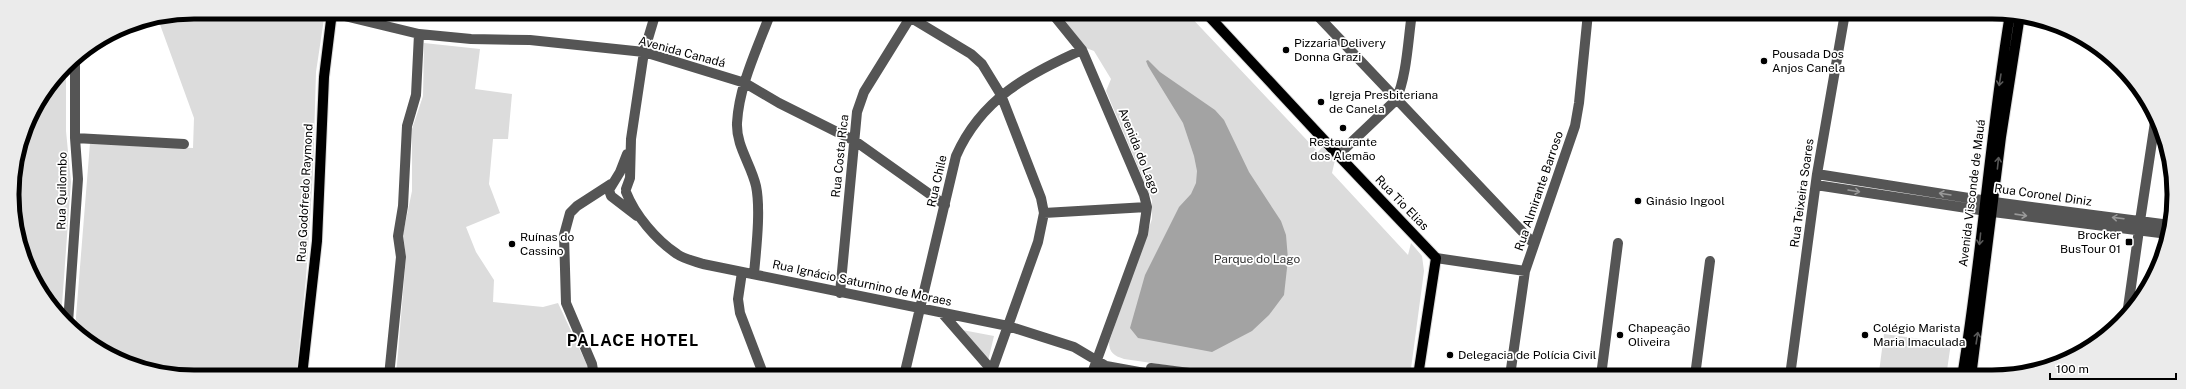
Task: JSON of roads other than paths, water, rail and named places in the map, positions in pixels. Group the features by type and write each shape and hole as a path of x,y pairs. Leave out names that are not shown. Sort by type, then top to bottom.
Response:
{"main road":[{"name":"Rua Godofredo Raymond","path":"303,370 317,241 324,76 331,19"},
{"name":"Rua Tio Elias","path":"1212,19 1436,258"},
{"name":"Avenida Visconde de Mauá","path":"1972,370 1996,136 2007,64 2007,29 2009,20"},
{"name":"Avenida Visconde de Mauá","path":"2007,64 2018,30 2019,21"},
{"path":"2007,29 2018,30"},
{"name":"Avenida Visconde de Mauá","path":"1963,370 1989,206"},
{"path":"1419,370 1436,258"}],"street":[{"name":"Avenida Canadá","path":"357,19 419,34 471,39 546,41 644,52 745,83 779,103 855,140 945,205"},
{"path":"584,201 624,196 630,178 631,140 644,52 654,19"},
{"path":"754,274 757,228 756,187 751,169 740,148 737,124 745,83 768,19"},
{"name":"Rua Costa Rica","path":"840,293 857,112 864,92 905,19"},
{"path":"916,19 977,59 990,74 1001,95 1041,198 1044,213 1038,242 1008,326 994,370"},
{"name":"Avenida do Lago","path":"1057,19 1082,50 1144,194 1147,207 1143,234 1095,358 1092,370"},
{"path":"1321,19 1534,244"},
{"path":"1338,155 1396,100 1401,86 1411,19"},
{"name":"Rua Almirante Barroso","path":"1511,370 1524,271 1575,126 1580,103 1583,53 1587,19"},
{"name":"Rua Teixeira Soares","path":"1791,370 1817,174 1844,19"},
{"path":"390,370 401,258 398,236 403,206 406,126 416,95 419,34"},
{"name":"Rua Chile","path":"906,370 956,156 961,144 982,115 1001,95 1028,75 1082,50"},
{"name":"Rua Quilombo","path":"68,317 78,179 75,138 75,66"},
{"path":"2128,304 2139,225 2155,129"},
{"path":"75,138 184,144"},
{"path":"615,198 609,190 624,164 631,140"},
{"name":"Rua Coronel Diniz","path":"1817,174 1886,185 1922,196"},
{"path":"593,370 592,364 569,313 565,289 563,251 565,229 570,213 584,201 613,184 622,183 626,190"},
{"name":"Rua Coronel Diniz","path":"1816,185 1884,195 1922,196 2139,225 2164,225"},
{"path":"1884,195 1886,185"},
{"name":"Rua Ignácio Saturnino de Moraes","path":"626,190 640,218"},
{"name":"Rua Ignácio Saturnino de Moraes","path":"615,198 640,218 677,254 703,264 1008,326 1061,343 1116,369 1122,370"},
{"path":"1044,213 1147,207"},
{"name":"Rua Coronel Diniz","path":"2139,225 2163,232"},
{"path":"1602,370 1618,243"},
{"path":"1436,258 1524,271"},
{"path":"1695,370 1710,261"},
{"path":"742,272 738,299 740,313 762,370"},
{"path":"942,313 990,370"},
{"name":"Rua Ignácio Saturnino de Moraes","path":"1095,358 1161,370"}],"place":[{"name":"Pizzaria Delivery Donna Grazi","path":"1286,50"},
{"name":"Pousada Dos Anjos Canela","path":"1764,61"},
{"name":"Igreja Presbiteriana de Canela","path":"1321,102"},
{"name":"Restaurante dos Alemão","path":"1343,128"},
{"name":"Ginásio Ingool","path":"1638,201"},
{"name":"Brocker BusTour 01","path":"2129,242"},
{"name":"Ruínas do Cassino","path":"512,244"},
{"name":"Chapeação Oliveira","path":"1620,335"},
{"name":"Colégio Marista Maria Imaculada","path":"1865,335"},
{"name":"Delegacia de Polícia Civil","path":"1450,355"}],"district":[{"name":"PALACE HOTEL","path":"633,340"}],"park label":[{"name":"Parque do Lago","path":"1257,259"}]}
